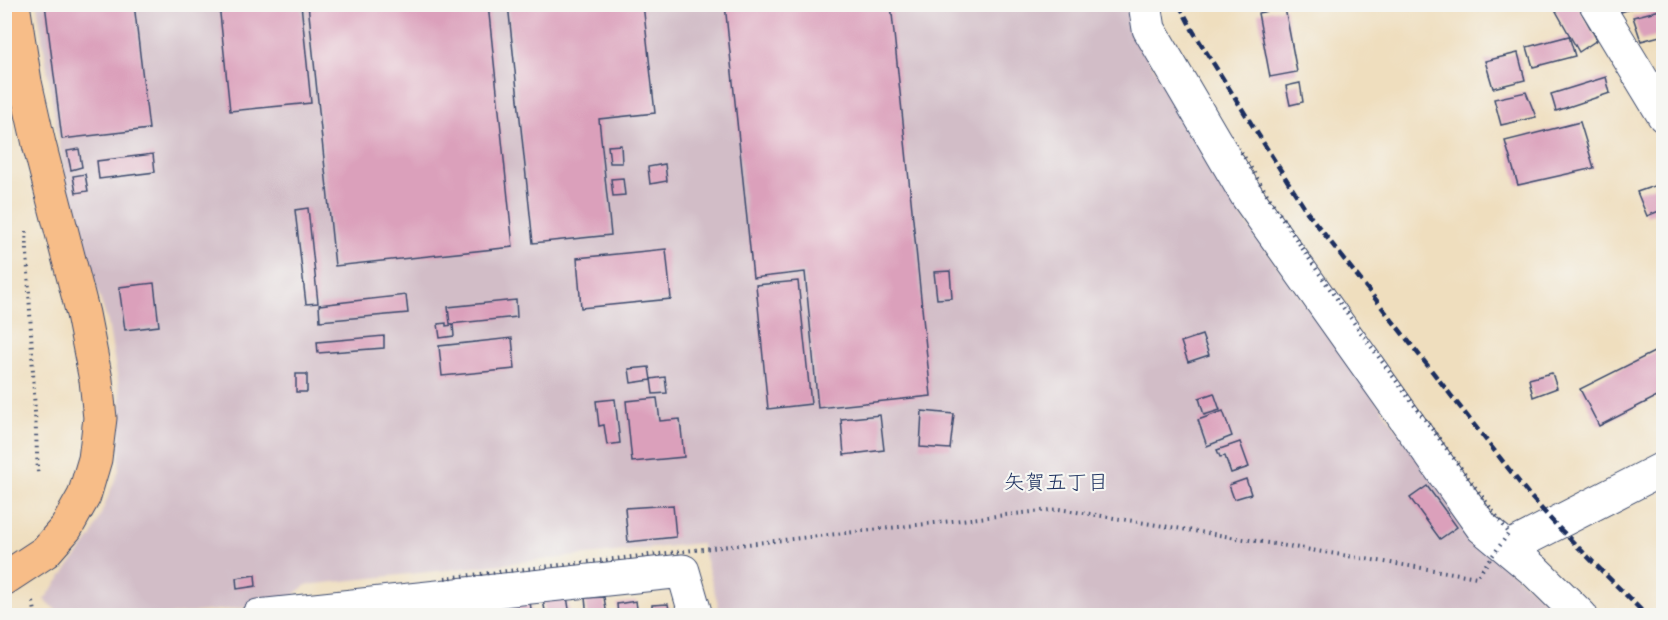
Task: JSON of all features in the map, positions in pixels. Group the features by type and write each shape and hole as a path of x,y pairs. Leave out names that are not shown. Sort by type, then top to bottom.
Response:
{"highway":[{"path":"4,579 45,552 66,528 84,496 95,459 100,418 96,380 83,314 24,82 13,4"}],"street":[{"path":"1145,4 1149,29 1247,196 1482,527 1535,571 1581,615"},
{"path":"1596,4 1664,116"},
{"path":"1508,548 1664,468"},
{"path":"258,615 683,571 696,615"}],"path":[{"path":"449,597 1059,508 1477,577 1509,533 1269,200 1239,148"},
{"path":"26,224 38,473"},
{"path":"33,602 36,615"}],"shaded area":[{"path":"37,5 1129,5 1131,28 1244,220 1485,549 1561,615 721,615 701,543 306,585 283,604 168,615 62,615 44,600 92,536 119,470 121,399 108,323 68,198"}],"building":[{"path":"45,4 134,4 149,129 62,139"},
{"path":"219,4 301,4 311,103 230,111"},
{"path":"308,4 488,4 513,247 335,266"},
{"path":"508,4 643,4 655,113 599,119 611,235 533,243"},
{"path":"725,4 891,4 931,396 818,408 805,272 753,278"},
{"path":"1552,4 1577,4 1597,40 1579,52"},
{"path":"1619,4 1642,4 1642,5 1621,12"},
{"path":"1285,8 1297,72 1270,77 1258,13"},
{"path":"1664,9 1664,35 1641,41 1633,17"},
{"path":"1569,36 1575,56 1533,67 1527,47"},
{"path":"1518,53 1525,80 1493,88 1485,61"},
{"path":"1606,77 1610,93 1556,111 1551,94"},
{"path":"1300,83 1303,102 1290,105 1286,86"},
{"path":"1526,92 1536,117 1501,125 1494,99"},
{"path":"1580,122 1594,168 1518,185 1505,141"},
{"path":"621,145 622,163 610,163 608,146"},
{"path":"79,149 82,167 71,170 67,151"},
{"path":"153,154 155,172 99,179 97,161"},
{"path":"665,164 667,181 650,184 648,167"},
{"path":"85,174 88,191 76,193 73,176"},
{"path":"623,178 625,195 613,196 611,179"},
{"path":"1657,185 1664,209 1647,216 1637,192"},
{"path":"308,208 318,303 306,304 295,210"},
{"path":"666,249 671,299 581,308 577,258"},
{"path":"950,271 952,298 937,299 934,272"},
{"path":"798,281 811,404 768,409 756,285"},
{"path":"154,283 159,326 125,330 119,287"},
{"path":"406,295 408,313 320,321 319,305"},
{"path":"516,300 517,317 450,324 448,307"},
{"path":"446,323 446,326 453,325 454,336 440,338 438,324"},
{"path":"1202,335 1209,355 1188,362 1181,342"},
{"path":"384,336 384,348 318,353 317,342"},
{"path":"512,338 515,369 442,376 439,346"},
{"path":"1664,347 1664,393 1599,426 1580,389"},
{"path":"649,367 651,380 631,383 629,369"},
{"path":"1552,373 1557,388 1533,397 1529,379"},
{"path":"296,374 307,374 307,392 296,392"},
{"path":"665,377 667,393 653,394 651,379"},
{"path":"1214,393 1220,410 1204,415 1199,398"},
{"path":"657,398 660,421 680,419 684,457 632,462 626,401"},
{"path":"615,399 620,443 607,445 604,425 599,426 596,401"},
{"path":"922,411 954,414 950,449 920,447"},
{"path":"1223,411 1232,436 1207,446 1198,420"},
{"path":"880,415 884,450 844,455 841,419"},
{"path":"1240,442 1249,467 1231,473 1225,456 1220,457 1217,450"},
{"path":"1246,479 1251,494 1234,499 1229,485"},
{"path":"1427,486 1457,527 1440,539 1410,498"},
{"path":"673,505 676,537 628,542 625,508"},
{"path":"255,575 256,586 237,589 236,578"},
{"path":"567,596 570,616 546,616 543,600"},
{"path":"604,597 607,616 587,616 585,598"},
{"path":"636,601 638,616 618,616 617,604"},
{"path":"530,602 532,616 484,616 485,605"},
{"path":"668,604 670,616 652,616 652,605"}],"railway":[{"path":"1179,4 1193,31 1307,212 1530,496 1647,616"}],"district":[{"name":"矢賀五丁目","path":"1056,482"}]}
